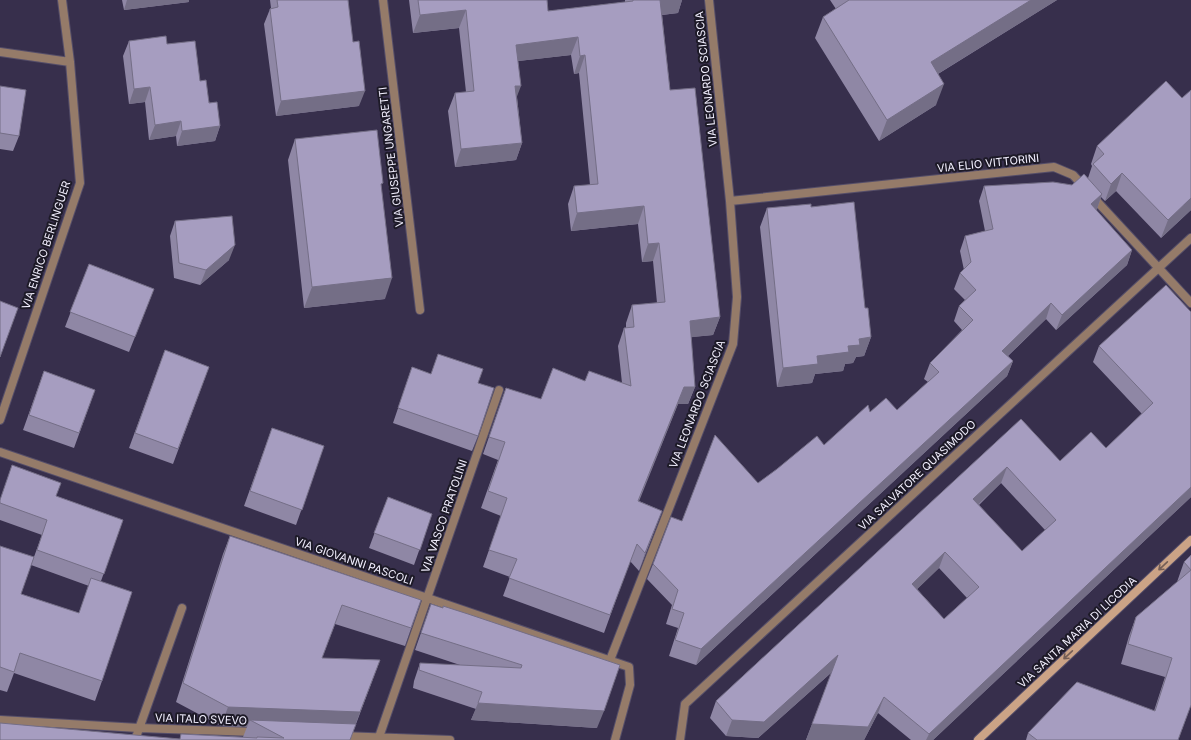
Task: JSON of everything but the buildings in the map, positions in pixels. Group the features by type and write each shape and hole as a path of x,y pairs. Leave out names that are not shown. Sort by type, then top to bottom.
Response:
{"street":[{"name":"VIA ENRICO BERLINGUER","path":"0,420 80,183 70,62 62,0"},
{"name":"VIA GIUSEPPE UNGARETTI","path":"383,0 420,310"},
{"name":"VIA LEONARDO SCIASCIA","path":"610,660 733,344 737,297 730,201 709,0"},
{"path":"0,52 70,62"},
{"name":"VIA ELIO VITTORINI","path":"730,201 1054,167 1072,175 1191,303"},
{"name":"VIA SALVATORE QUASIMODO","path":"680,740 685,704 1191,238"},
{"name":"VIA VASCO PRATOLINI","path":"378,738 499,390"},
{"name":"VIA GIOVANNI PASCOLI","path":"0,452 629,667 630,685 614,740"},
{"name":"VIA SANTA MARIA DI LICODIA","path":"978,740 1191,540"},
{"path":"135,740 182,608"},
{"name":"VIA ITALO SVEVO","path":"0,720 139,728 267,733"},
{"path":"331,735 450,740"}]}
